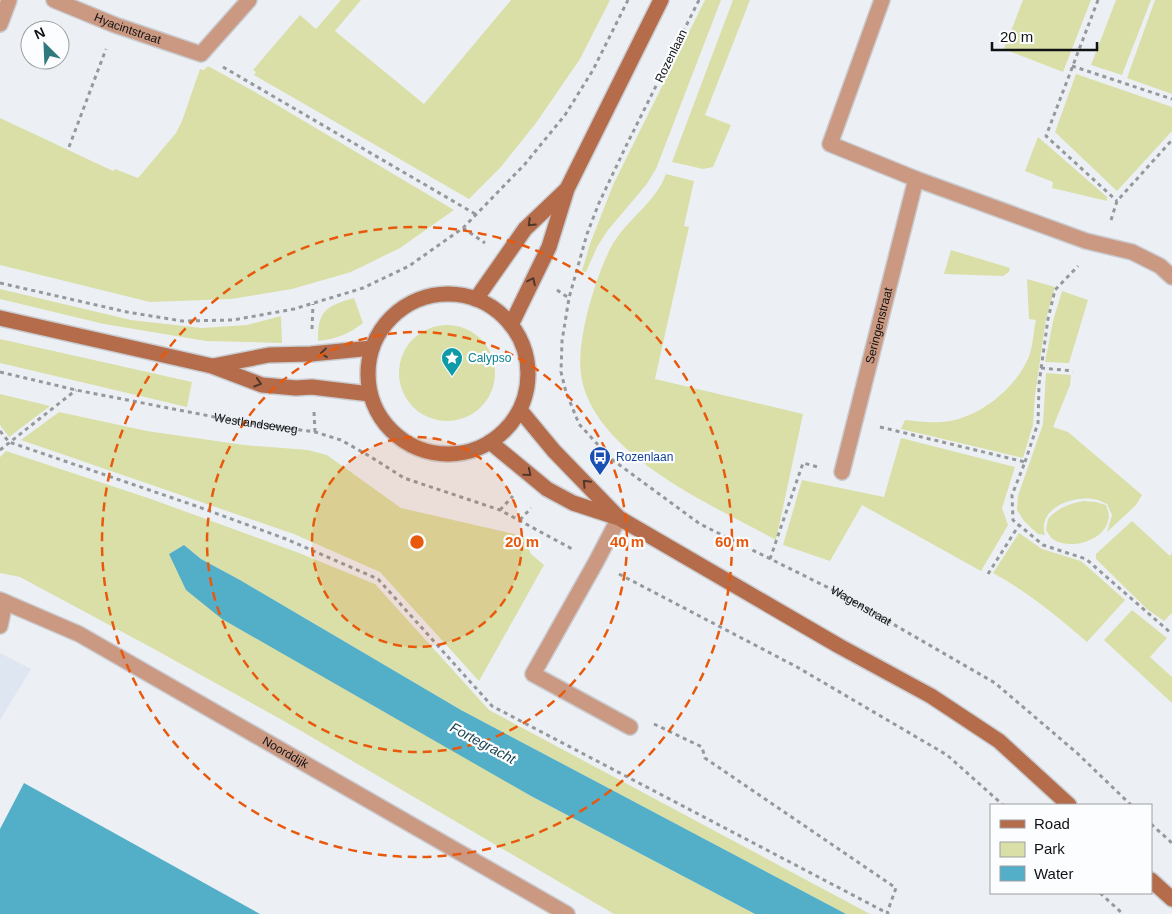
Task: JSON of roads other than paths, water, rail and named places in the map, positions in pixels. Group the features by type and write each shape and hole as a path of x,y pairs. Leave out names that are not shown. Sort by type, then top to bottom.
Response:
{"street":[{"path":"0,24 9,0"},
{"name":"Hyacintstraat","path":"54,0 114,24 201,54 249,0"},
{"path":"511,325 549,247 567,189 661,0"},
{"path":"882,0 830,144 916,179 1086,241 1132,252 1160,266 1172,277"},
{"name":"Seringenstraat","path":"842,472 916,179"},
{"path":"476,299 525,229 567,189"},
{"path":"439,295 458,295 476,299 496,310 511,325 525,352 528,366 528,382 520,410 507,428 490,442 478,448 451,454 424,450 406,442 390,429 381,418 370,394 368,371 372,348 384,325 403,308 414,302 439,295"},
{"path":"0,318 212,366 262,385 296,388 312,387 370,394"},
{"path":"212,366 269,355 311,354 372,348"},
{"path":"520,410 554,451 619,518"},
{"path":"490,442 547,489 573,504 619,518 839,646 931,696 999,741 1068,804"},
{"path":"619,518 533,674 630,727"},
{"path":"0,626 2,601"},
{"name":"Noorddijk","path":"2,601 79,634 567,914"},
{"path":"1152,881 1172,899"}],"water":[{"name":"Fortegracht","path":"184,545 201,559 461,710 846,914 755,914 531,796 222,619 186,590 169,554"},
{"path":"24,783 260,914 0,914 0,829"}],"place":[{"name":"Calypso","path":"452,377"},
{"name":"Rozenlaan","path":"600,476"}]}
